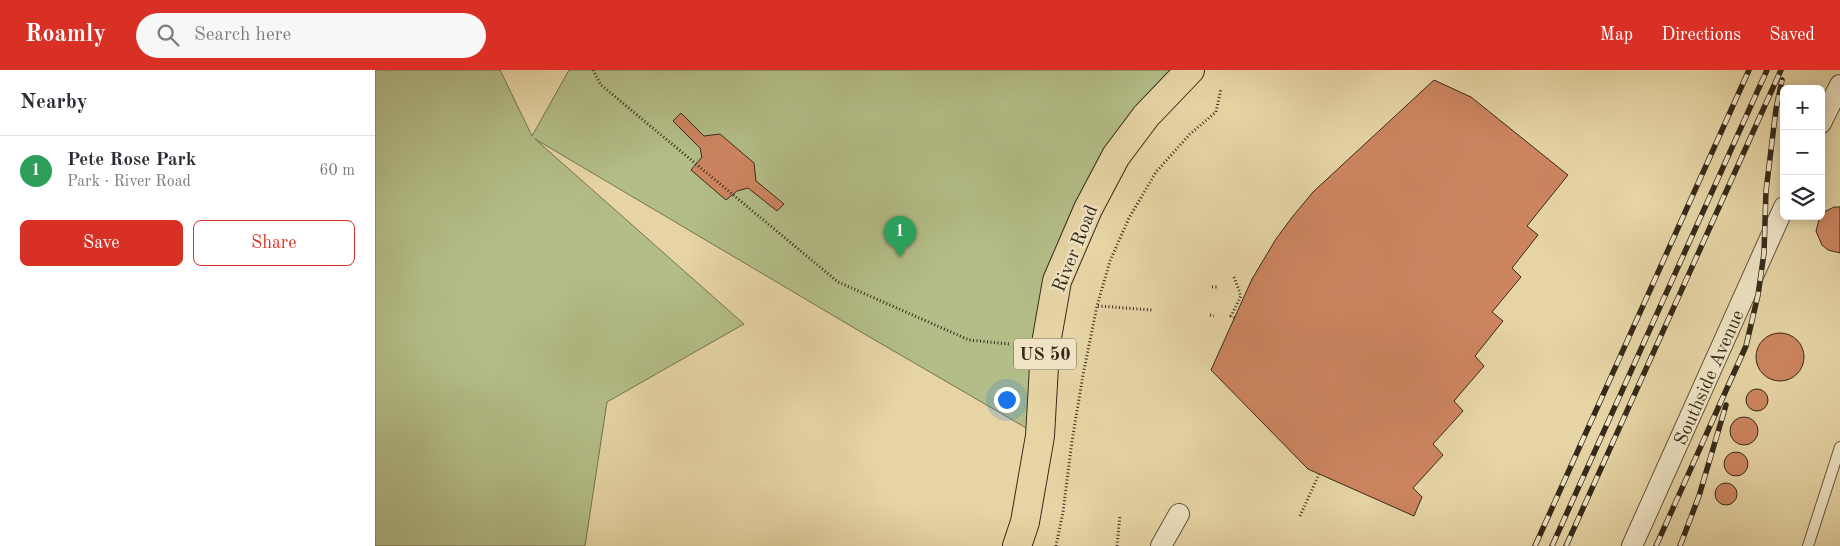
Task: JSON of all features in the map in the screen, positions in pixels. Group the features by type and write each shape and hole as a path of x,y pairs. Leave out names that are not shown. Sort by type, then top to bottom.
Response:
{"main road":[{"name":"River Road","path":"1017,546 1025,522 1040,436 1045,349 1057,282 1088,209 1117,156 1146,116 1190,70"}],"street":[{"path":"1825,116 1840,85"},
{"name":"Southside Avenue","path":"1632,546 1780,216"},
{"path":"1161,546 1179,514"}],"lane":[{"path":"1808,546 1840,447"}],"path":[{"path":"593,70 601,84 838,282 969,340 1009,344"},
{"path":"1056,546 1063,512 1072,441 1097,306 1110,261 1129,218 1156,172 1190,134 1216,112 1221,89"},
{"path":"1234,277 1241,296 1231,316 1235,318"},
{"path":"1097,306 1152,310"},
{"path":"1300,516 1319,474"},
{"path":"1117,546 1120,515"}],"green space":[{"path":"375,70 500,70 532,136 569,70 1190,70 1077,233 1040,436 535,139 744,324 607,402 585,546 375,546"}],"building":[{"path":"1434,80 1471,97 1568,175 1527,226 1538,235 1512,268 1521,277 1492,312 1503,321 1475,356 1484,366 1454,401 1463,411 1433,444 1443,455 1413,488 1422,497 1414,516 1308,469 1211,370 1252,279 1276,239 1293,216 1313,192"},
{"path":"681,113 704,136 720,134 754,163 756,181 784,204 777,211 748,188 737,191 726,200 691,170 702,157 700,148 673,121"},
{"path":"1834,207 1840,207 1840,253 1828,250 1822,245 1816,231 1819,220 1825,220 1826,211"},
{"path":"1780,333 1789,335 1797,340 1802,348 1804,357 1802,366 1797,374 1789,379 1780,381 1771,379 1763,374 1758,366 1756,357 1758,348 1763,340 1771,335"},
{"path":"1757,389 1765,392 1768,400 1765,408 1757,411 1749,408 1746,400 1749,392"},
{"path":"1744,417 1754,421 1758,431 1754,441 1744,445 1734,441 1730,431 1734,421"},
{"path":"1736,452 1745,455 1748,464 1745,473 1736,476 1727,473 1724,464 1727,455"},
{"path":"1726,483 1734,486 1737,494 1734,502 1726,505 1718,502 1715,494 1718,486"}],"railway":[{"path":"1535,546 1749,70"},
{"path":"1552,546 1767,70"},
{"path":"1566,546 1781,70"},
{"path":"1656,546 1746,346 1758,295 1764,253 1766,191 1776,109 1782,80"},
{"path":"1680,546 1699,496 1726,405"}],"place":[{"name":"Pete Rose Park","path":"900,257"}]}
